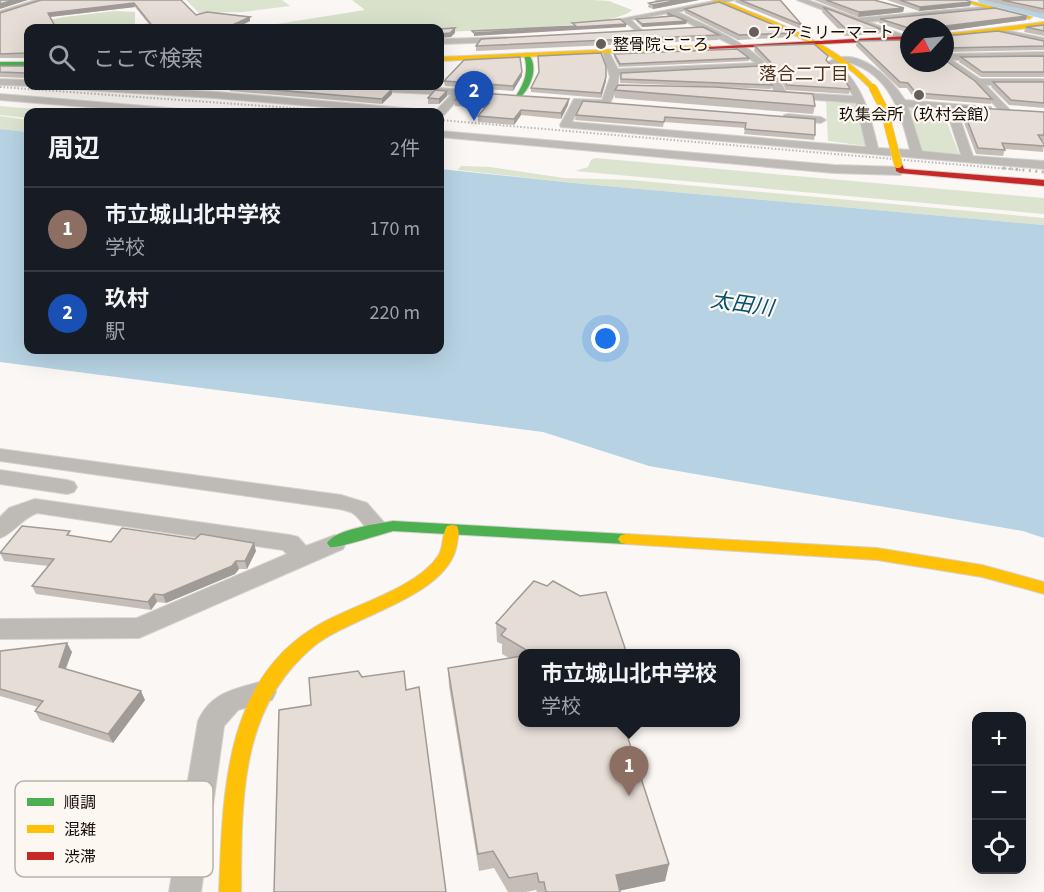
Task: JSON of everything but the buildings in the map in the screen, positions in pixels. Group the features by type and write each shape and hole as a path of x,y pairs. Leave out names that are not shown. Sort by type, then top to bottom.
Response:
{"street":[{"path":"0,14 43,0"},
{"path":"801,0 900,35"},
{"path":"960,0 1044,22"},
{"path":"640,32 624,20 722,1 816,42 841,58 873,88 884,109 899,168"},
{"path":"857,21 993,8"},
{"path":"905,9 927,14"},
{"path":"670,11 738,45 764,65 778,83 782,95"},
{"path":"954,35 999,31 1044,22"},
{"path":"682,29 702,28"},
{"path":"628,33 650,31"},
{"path":"999,31 1044,41"},
{"path":"444,42 605,52 900,38"},
{"path":"444,58 521,47"},
{"path":"443,90 515,96 531,78 533,69 521,47"},
{"path":"605,52 616,72 619,88 611,104 573,101 566,125 822,134"},
{"path":"954,58 1044,55"},
{"path":"873,151 861,100 853,84 832,63 841,58 862,62 877,74 901,103 917,155"},
{"path":"0,64 24,64"},
{"path":"616,72 764,65"},
{"path":"901,103 1010,111 978,82 954,65"},
{"path":"0,82 24,83"},
{"path":"978,82 1044,82"},
{"path":"133,90 369,108"},
{"path":"215,95 220,90"},
{"path":"444,109 459,92"},
{"path":"771,94 861,100"},
{"path":"0,97 133,108"},
{"path":"819,97 822,134"},
{"path":"950,106 968,158"},
{"path":"776,116 873,151 1044,165"},
{"path":"444,134 834,169 899,168 1044,183"},
{"path":"0,455 341,502 360,508 378,528"},
{"path":"0,477 68,487"},
{"path":"0,530 17,513 35,506 290,543 302,557"},
{"path":"0,629 139,628 335,543 378,528 393,526 877,554 982,571 1044,588"},
{"path":"230,892 233,824 246,733 263,692 294,655 330,626 425,578 445,559 452,531"},
{"path":"201,781 210,722 230,701 263,692"},
{"path":"185,892 187,877"}],"green space":[{"path":"186,0 282,0 290,6 243,12 199,13"},
{"path":"352,0 592,0 609,1 632,10 620,16 572,25 444,32 444,24 277,24 365,10"},
{"path":"115,11 135,12 135,24 28,24"},
{"path":"193,18 251,24 143,24"},
{"path":"24,25 24,28 7,28"},
{"path":"826,101 858,103 866,146 828,141"},
{"path":"0,106 24,108 24,118 0,115"},
{"path":"905,106 942,109 959,154 919,150"},
{"path":"0,116 24,119 24,132 0,129"},
{"path":"595,158 1044,198 1044,214 575,171 588,167 591,160"},
{"path":"461,166 490,167 564,178 631,180 1044,218 1044,225 584,184 458,170"}],"water":[{"name":"太田川","path":"0,129 24,132 24,354 444,354 444,169 1044,225 1044,538 1023,531 649,466 543,432 0,362"}],"waterway":[{"path":"985,0 1044,14"}],"railway":[{"path":"0,87 24,89"},
{"path":"42,90 292,108"},
{"path":"444,120 1021,170"},
{"path":"1003,168 1044,172"}],"traffic: fast":[{"path":"519,96 529,76 530,66 527,55"},
{"path":"0,64 24,64"},
{"path":"335,543 354,535 393,526 626,539"}],"traffic: slow":[{"path":"715,0 779,25 819,45 856,72 873,88"},
{"path":"960,0 1029,17"},
{"path":"954,35 1044,24"},
{"path":"444,59 710,47"},
{"path":"873,88 884,109 898,164"},
{"path":"230,892 233,815 239,762 253,713 264,691 276,673 316,635 338,622 391,598 438,568 446,557 452,530"},
{"path":"626,539 877,554 982,571 1044,588"}],"traffic: jam":[{"path":"710,47 900,38"},
{"path":"898,164 900,171 1044,183"}],"place":[{"name":"ファミリーマート","path":"754,32"},
{"name":"整骨院こころ","path":"601,44"},
{"name":"玖集会所（玖村会館）","path":"919,95"},
{"name":"玖村","path":"474,121"},
{"name":"市立城山北中学校","path":"629,796"}],"district":[{"name":"落合二丁目","path":"804,74"}]}
